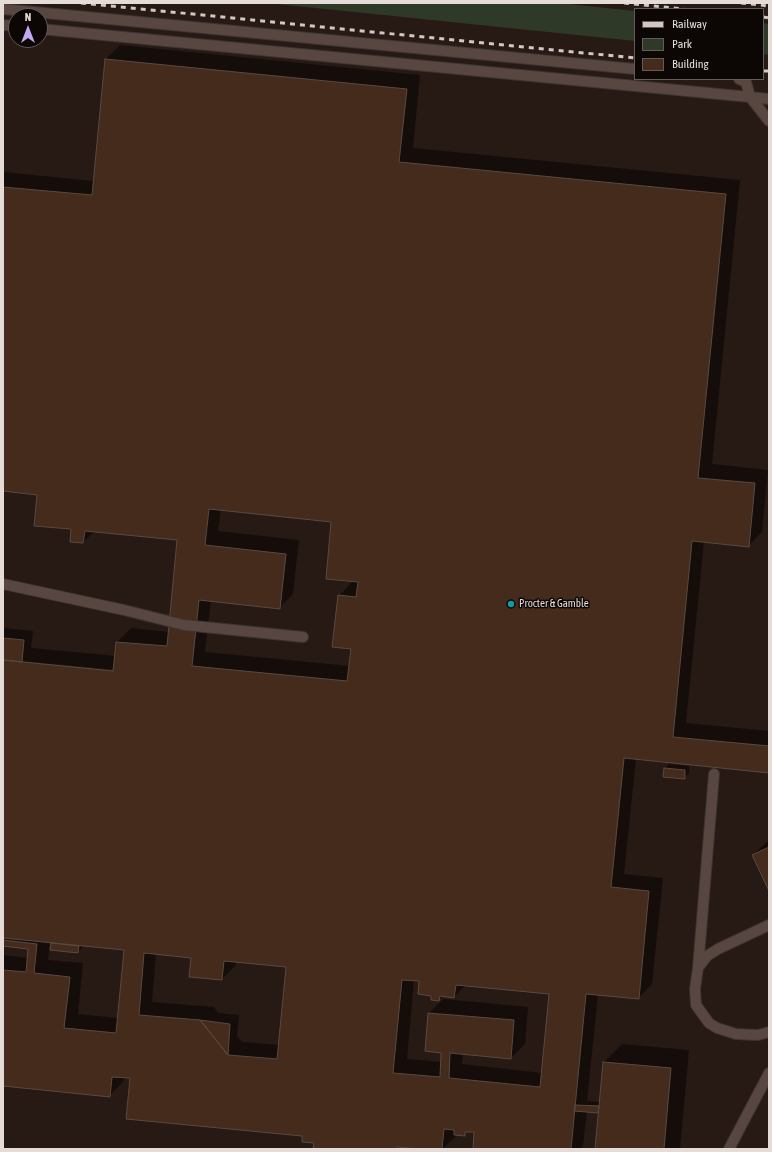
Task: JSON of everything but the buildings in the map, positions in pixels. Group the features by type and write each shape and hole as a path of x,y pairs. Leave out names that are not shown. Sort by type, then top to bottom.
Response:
{"lane":[{"path":"3,9 634,69"},
{"path":"48,30 769,99"},
{"path":"741,80 746,82 750,97 769,121"},
{"path":"3,584 124,610 184,625 303,637"},
{"path":"714,774 695,989 696,1005 709,1023 717,1028 736,1034 758,1035 769,1032"},
{"path":"698,968 707,956 718,949 769,925"},
{"path":"729,1149 769,1073"}],"green space":[{"path":"267,3 559,3 634,11 634,41"},
{"path":"764,23 769,24 769,55 764,54"}],"railway":[{"path":"81,3 634,58"},
{"path":"624,3 674,8"},
{"path":"741,3 769,6"},
{"path":"764,17 769,18"},
{"path":"764,71 769,71"}],"place":[{"name":"Procter & Gamble","path":"511,604"}]}
